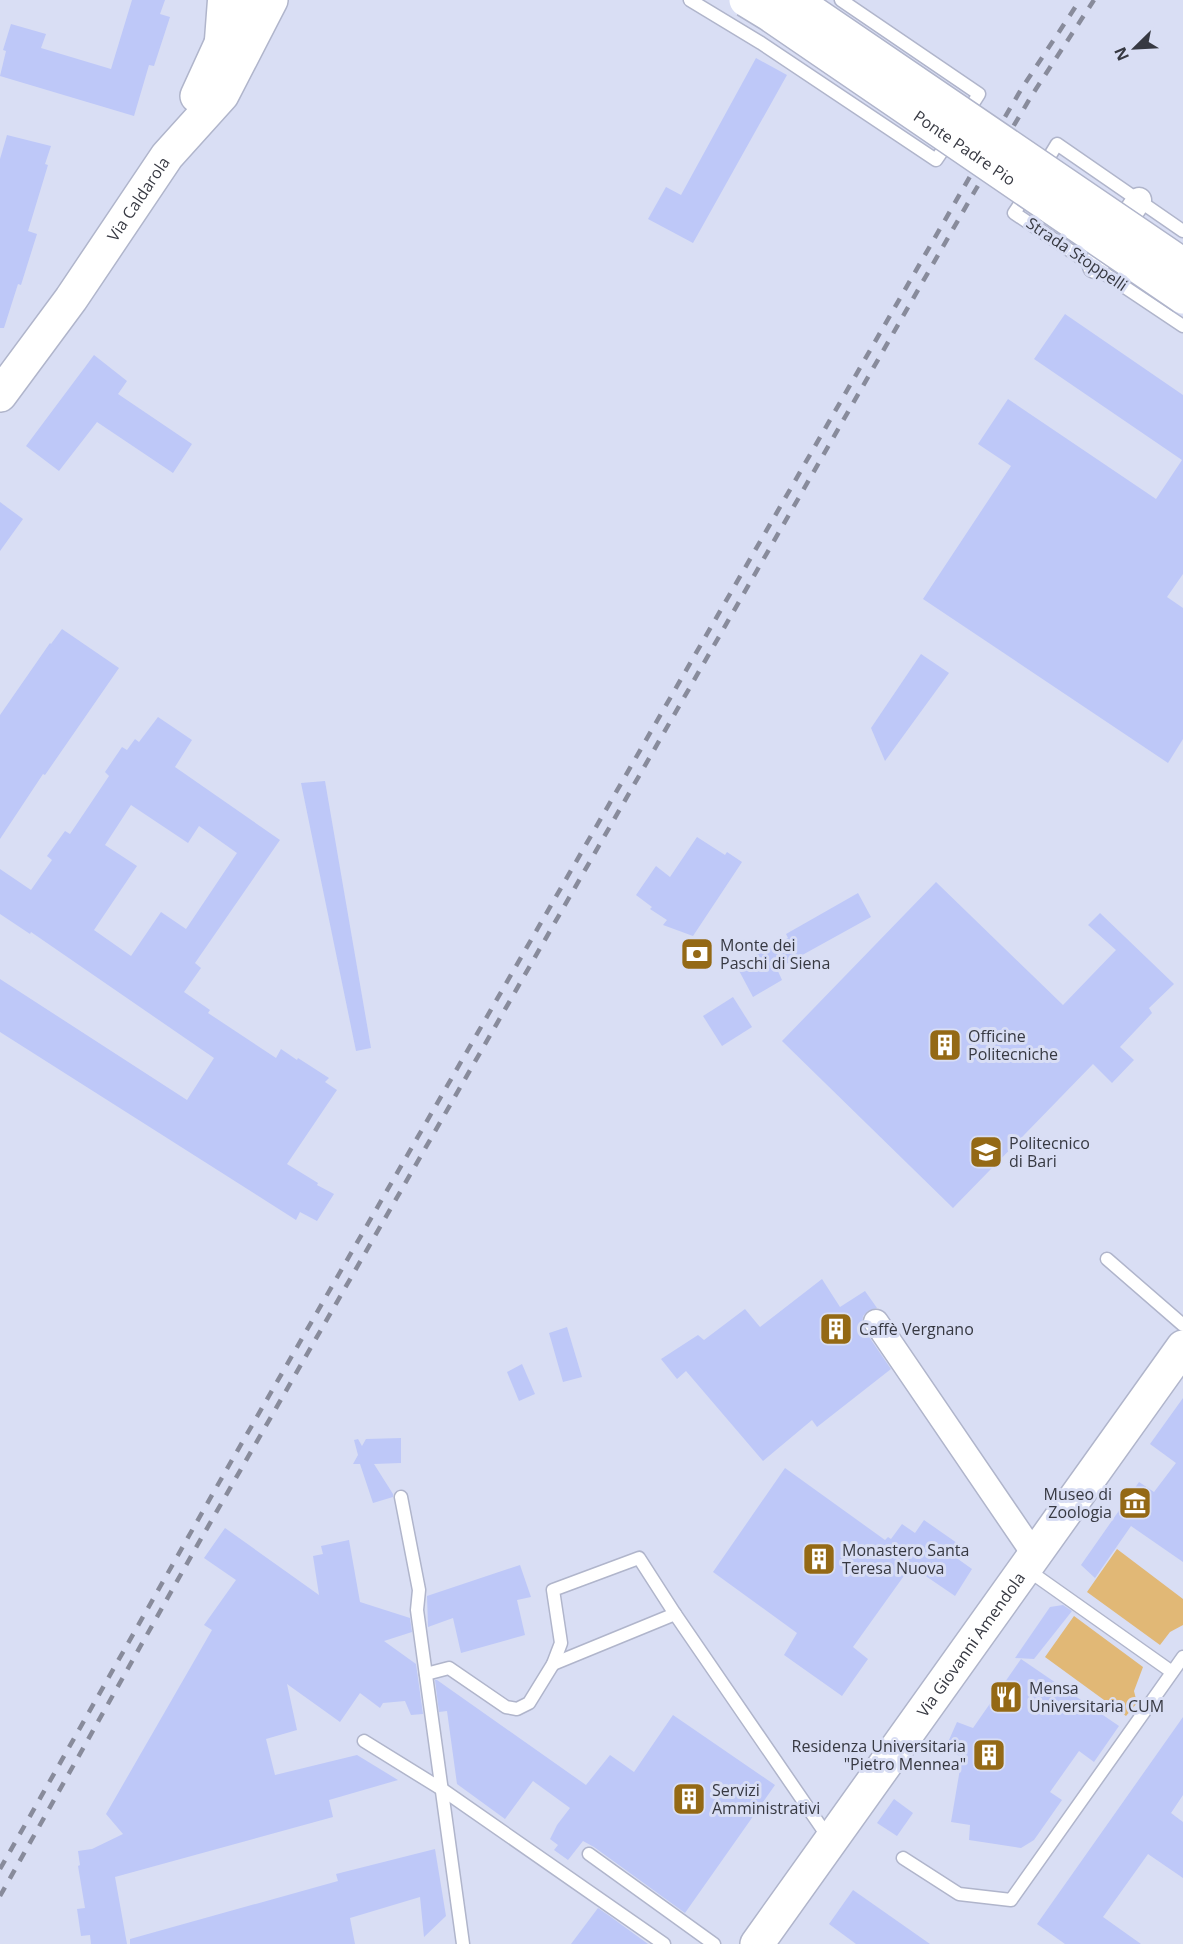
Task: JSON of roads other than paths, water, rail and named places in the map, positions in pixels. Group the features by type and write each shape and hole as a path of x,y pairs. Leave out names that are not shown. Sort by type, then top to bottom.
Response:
{"main road":[{"name":"Ponte Padre Pio","path":"746,0 1183,297"},
{"name":"Ponte Padre Pio","path":"794,0 1183,265"},
{"path":"167,156 216,57 263,7"},
{"name":"Via Caldarola","path":"0,395 71,299 167,156 222,95 263,7"},
{"name":"Via Giovanni Amendola","path":"757,1944 1183,1347"}],"street":[{"path":"216,57 220,0"},
{"path":"1095,266 1139,200"},
{"path":"876,1322 1029,1561"}],"lane":[{"path":"690,0 761,43 936,160 980,94 841,0"},
{"name":"Strada Stoppelli","path":"1183,231 1057,144 1014,213 1183,326"},
{"path":"1107,1259 1183,1325"},
{"path":"401,1497 419,1590 417,1610 463,1944"},
{"path":"426,1674 449,1668 506,1707 517,1709 529,1703 554,1664 561,1643 553,1590 639,1558 831,1841"},
{"path":"1029,1561 1172,1672"},
{"path":"554,1664 675,1614"},
{"path":"903,1858 959,1894 1011,1900 1183,1657"},
{"path":"364,1741 443,1790 664,1944"},
{"path":"589,1854 714,1944"}],"railway":[{"path":"0,1869 220,1481 972,173 1022,88 1080,0"},
{"path":"0,1896 194,1551 976,189 1032,95 1094,0"}],"place":[{"name":"Monte dei Paschi di Siena","path":"697,954"},
{"name":"Officine Politecniche","path":"945,1045"},
{"name":"Politecnico di Bari","path":"986,1152"},
{"name":"Caffè Vergnano","path":"836,1329"},
{"name":"Museo di Zoologia","path":"1135,1503"},
{"name":"Monastero Santa Teresa Nuova","path":"819,1559"},
{"name":"Mensa Universitaria CUM","path":"1006,1697"},
{"name":"Residenza Universitaria \"Pietro Mennea\"","path":"989,1755"},
{"name":"Servizi Amministrativi","path":"689,1799"}]}
